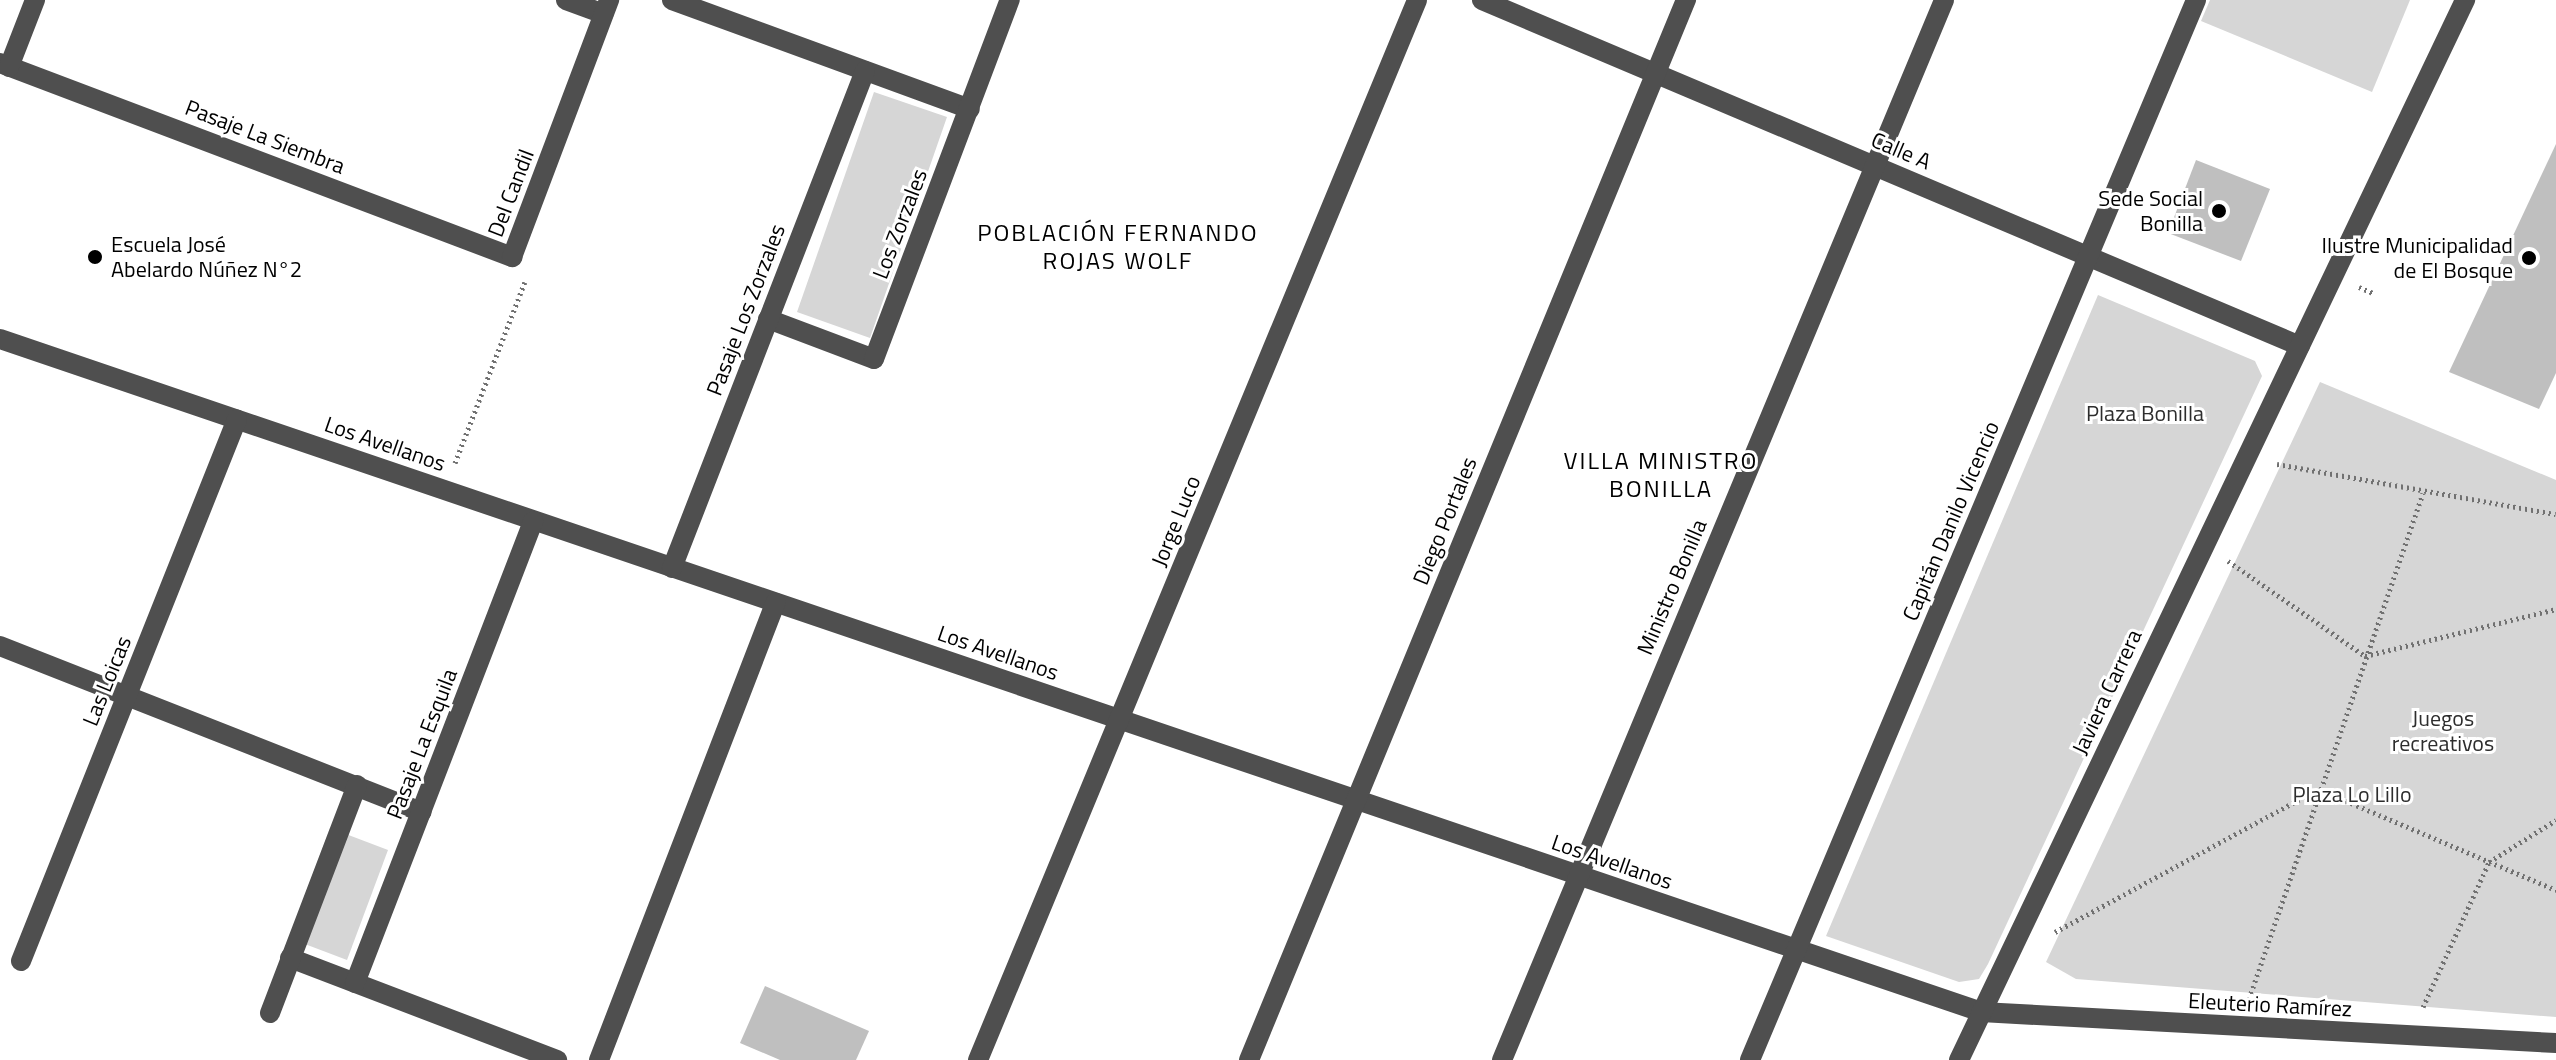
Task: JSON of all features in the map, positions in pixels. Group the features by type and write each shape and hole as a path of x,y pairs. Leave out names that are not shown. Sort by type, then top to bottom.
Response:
{"street":[{"path":"5,65 35,0"},
{"path":"566,0 606,7"},
{"path":"672,0 970,109"},
{"name":"Los Zorzales","path":"768,319 874,359 1010,0"},
{"name":"Jorge Luco","path":"978,1060 1417,0"},
{"name":"Calle A","path":"1482,0 2300,346"},
{"name":"Diego Portales","path":"1249,1060 1686,0"},
{"name":"Ministro Bonilla","path":"1502,1060 1944,0"},
{"name":"Capitán Danilo Vicencio","path":"1750,1060 2196,0"},
{"name":"Javiera Carrera","path":"1959,1060 2465,0"},
{"name":"Del Candil","path":"512,257 606,7"},
{"name":"Pasaje La Siembra","path":"5,65 512,257"},
{"name":"Pasaje Los Zorzales","path":"672,568 865,71"},
{"name":"Los Avellanos","path":"0,339 1981,1012"},
{"name":"Las Loicas","path":"21,961 237,419"},
{"name":"Pasaje La Esquila","path":"355,983 533,521"},
{"path":"599,1060 775,603"},
{"path":"0,646 128,693 422,812"},
{"name":"Pasaje La Esquila","path":"270,1013 357,785"},
{"path":"290,958 557,1060"},
{"name":"Eleuterio Ramírez","path":"1981,1012 2556,1043"}],"path":[{"name":"Del Candil","path":"444,490 526,280 512,257"},
{"path":"2245,458 2423,493 2556,514"},
{"path":"2240,1026 2318,789 2423,493"},
{"path":"2204,545 2365,656 2556,609"},
{"path":"2008,957 2318,789"},
{"path":"2318,789 2556,890"},
{"path":"2409,1037 2489,862 2556,820"}],"green space":[{"path":"2210,0 2410,0 2372,92 2201,21"},
{"path":"874,92 947,117 870,338 797,312"},
{"name":"Plaza Bonilla","path":"2098,295 2255,361 2262,376 1988,964 1979,979 1959,982 1826,936"},
{"name":"Plaza Lo Lillo","path":"2320,382 2556,480 2556,1017 2076,979 2046,962"},
{"path":"330,828 388,850 347,960 289,938"}],"building":[{"name":"Ilustre Municipalidad de El Bosque","path":"2556,144 2556,373 2539,409 2449,372"},
{"name":"Sede Social Bonilla","path":"2196,160 2270,189 2241,261 2168,233"},
{"path":"765,986 869,1031 856,1060 780,1060 740,1043"}],"place":[{"name":"Sede Social Bonilla","path":"2219,211"},
{"name":"Escuela José Abelardo Núñez N°2","path":"95,257"},
{"name":"Ilustre Municipalidad de El Bosque","path":"2529,258"}],"district":[{"name":"POBLACIÓN FERNANDO ROJAS WOLF","path":"1118,247"},
{"name":"VILLA MINISTRO BONILLA","path":"1661,475"}],"park label":[{"name":"Juegos recreativos","path":"2443,730"}]}
